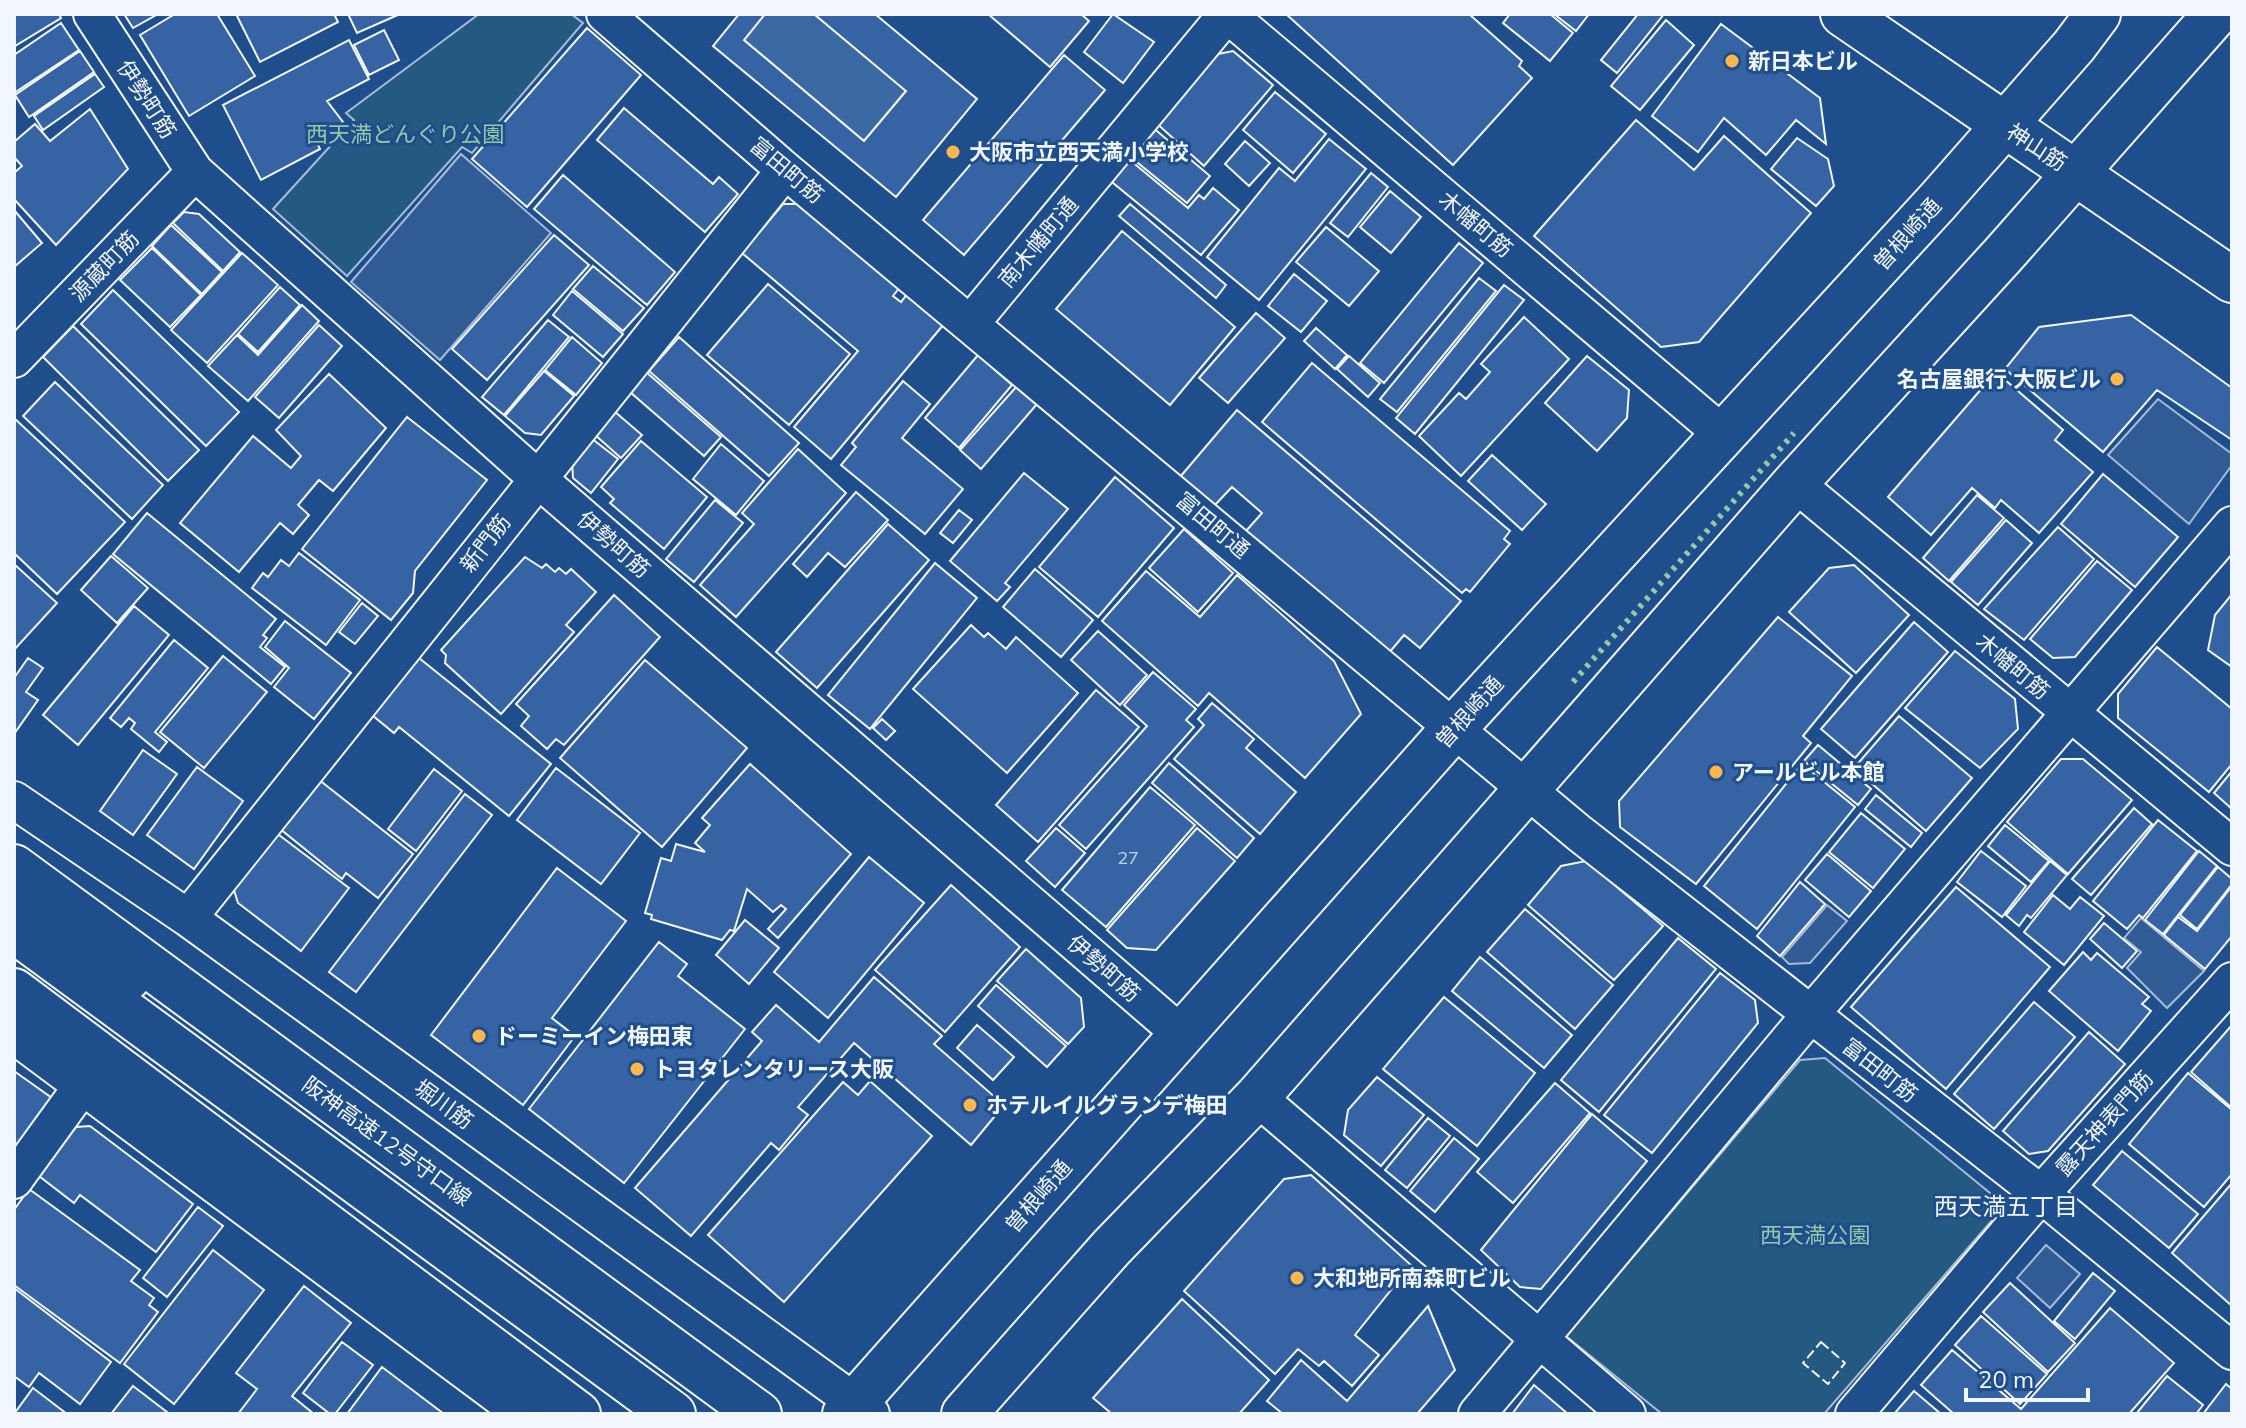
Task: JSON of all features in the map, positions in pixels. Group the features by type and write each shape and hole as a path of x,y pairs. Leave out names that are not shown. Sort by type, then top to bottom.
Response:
{"main road":[{"name":"神山筋","path":"1843,14 2232,280"},
{"name":"曽根崎通","path":"857,1410 1181,1034 1454,728 1725,436 2004,126 2086,30 2107,14"},
{"path":"964,1414 1111,1248 1257,1097 1795,483 2216,14"},
{"name":"阪神高速12号守口線","path":"14,867 759,1414"},
{"path":"14,894 157,999"},
{"path":"14,930 673,1414"},
{"path":"14,991 578,1414"}],"street":[{"name":"伊勢町筋","path":"92,14 195,172 537,478 1181,1034"},
{"name":"富田町筋","path":"605,14 785,170 971,323"},
{"name":"南木幡町通","path":"971,323 1227,14"},
{"name":"木幡町筋","path":"1227,14 1725,436"},
{"name":"新門筋","path":"188,918 785,170"},
{"name":"源蔵町筋","path":"14,359 195,172"},
{"name":"富田町通","path":"971,323 1527,789"},
{"name":"木幡町筋","path":"1795,483 2232,847"},
{"path":"1477,1414 1810,1015 2232,525"},
{"name":"富田町筋","path":"1527,789 2041,1194 2232,1351"},
{"name":"堀川筋","path":"14,800 188,918 857,1410"},
{"name":"露天神表門筋","path":"1854,1414 2041,1194 2232,981"},
{"path":"14,1035 523,1414"},
{"path":"14,1180 83,1085"},
{"path":"1257,1097 1627,1414"}],"green space":[{"name":"西天満どんぐり公園","path":"479,14 571,14 583,23 472,153 462,147 347,276 273,209 354,120 346,113"},
{"name":"西天満公園","path":"1825,1058 1990,1193 1994,1218 1824,1414 1662,1414 1566,1336 1800,1060"}],"shaded area":[{"path":"765,14 814,14 906,91 864,141 744,40"},
{"path":"461,154 551,233 440,360 351,282"},
{"path":"2158,399 2232,454 2232,465 2189,524 2108,455"},
{"path":"1827,905 1847,921 1810,963 1789,964 1782,957"},
{"path":"2141,918 2204,971 2167,1008 2127,968 2141,952 2124,938"},
{"path":"2046,1245 2080,1274 2050,1308 2017,1278"}],"building":[{"path":"14,14 59,14 61,18 15,46"},
{"path":"124,14 158,14 133,28"},
{"path":"175,14 217,14 255,76 189,116 140,35"},
{"path":"236,14 334,14 338,22 260,62"},
{"path":"348,14 400,14 357,33"},
{"path":"739,14 765,14 744,40 864,141 906,91 814,14 875,14 977,99 896,197 713,46"},
{"path":"988,14 1081,14 1089,21 1050,67"},
{"path":"1113,14 1154,42 1123,83 1084,52"},
{"path":"1286,14 1469,14 1522,61 1519,66 1532,78 1453,165"},
{"path":"1510,14 1550,14 1573,33 1550,61 1503,23"},
{"path":"1554,14 1589,14 1576,31"},
{"path":"1638,14 1664,14 1617,73 1601,60"},
{"path":"1666,20 1694,45 1640,110 1611,86"},
{"path":"61,23 79,50 14,93 14,55"},
{"name":"新日本ビル","path":"1721,24 1820,98 1826,144 1796,120 1766,155 1724,118 1698,152 1652,116"},
{"path":"587,28 641,75 527,207 472,159"},
{"path":"384,30 399,60 369,75 354,45"},
{"path":"349,40 369,79 327,101 343,122 322,136 325,142 318,145 320,149 261,180 223,105"},
{"path":"80,51 94,72 29,117 15,95"},
{"path":"1233,51 1273,85 1204,166 1155,122 1213,55"},
{"path":"1064,55 1105,90 964,255 923,220"},
{"path":"95,74 104,87 43,130 34,116"},
{"path":"1275,92 1326,134 1293,173 1243,130"},
{"path":"624,108 713,184 719,177 738,194 705,232 597,140"},
{"path":"90,109 128,169 56,245 14,199 14,173 22,166 14,157 14,142 35,124 50,141"},
{"path":"1636,120 1694,170 1724,136 1811,213 1699,342 1661,347 1534,236"},
{"path":"1151,126 1210,176 1187,203 1127,154"},
{"path":"1797,138 1828,159 1834,186 1816,206 1771,169"},
{"path":"1329,139 1366,169 1259,300 1207,257 1279,168 1295,181"},
{"path":"1245,141 1270,163 1249,186 1225,164"},
{"path":"1125,156 1188,208 1199,195 1204,199 1213,188 1239,210 1201,255 1107,178"},
{"path":"1371,173 1388,187 1348,237 1330,223"},
{"path":"563,175 675,272 647,305 534,209"},
{"path":"1390,191 1421,217 1391,253 1360,227"},
{"path":"783,204 802,204 900,287 893,296 901,302 908,293 944,324 831,459 794,427 858,351 742,253"},
{"path":"1130,204 1226,285 1216,298 1119,216"},
{"path":"14,210 42,243 14,267"},
{"path":"184,212 199,214 240,252 223,271 173,223"},
{"path":"171,225 222,272 202,294 152,246"},
{"path":"1326,227 1379,271 1349,306 1296,262"},
{"path":"1122,231 1235,327 1170,405 1056,309"},
{"path":"554,235 589,265 487,380 452,349"},
{"path":"1459,243 1483,263 1384,383 1360,363"},
{"path":"152,248 201,295 170,327 120,280"},
{"path":"242,253 278,285 207,363 171,330"},
{"path":"593,266 644,308 623,331 573,289"},
{"path":"1294,274 1327,301 1301,332 1268,306"},
{"path":"1479,278 1496,291 1397,412 1380,399"},
{"path":"768,284 850,354 789,425 707,355"},
{"path":"1504,285 1524,300 1415,434 1396,418"},
{"path":"280,287 300,305 258,352 238,334"},
{"path":"113,290 239,412 206,446 81,324"},
{"path":"572,291 623,334 603,357 553,315"},
{"path":"302,305 319,321 248,401 208,366 237,335 258,355"},
{"path":"1256,313 1285,338 1228,403 1199,378"},
{"name":"名古屋銀行 大阪ビル","path":"2131,315 2232,388 2232,440 2157,390 2103,452 2005,369 2039,327"},
{"path":"1524,317 1569,359 1461,476 1419,436 1459,393 1466,399 1490,372 1481,364"},
{"path":"548,320 569,337 504,415 482,397"},
{"path":"319,325 342,346 279,418 255,397"},
{"path":"73,326 199,450 168,481 43,357"},
{"path":"1316,328 1347,355 1335,369 1304,341"},
{"path":"572,337 602,363 576,395 545,370"},
{"path":"679,337 799,443 769,476 649,371"},
{"path":"978,355 1012,385 959,448 925,418"},
{"path":"1349,356 1380,383 1368,397 1337,369"},
{"path":"1587,356 1629,390 1627,418 1597,451 1545,403"},
{"path":"1312,363 1510,531 1504,539 1510,544 1470,592 1466,589 1462,593 1262,422"},
{"path":"544,371 574,396 541,435 525,433 505,416"},
{"path":"646,372 721,437 704,456 630,392"},
{"path":"1996,372 2063,430 2055,440 2093,472 2039,533 2001,500 1995,508 1972,488 1931,535 1888,497"},
{"path":"329,374 386,428 333,491 319,480 298,505 309,515 293,534 280,523 239,572 180,523 253,436 291,468 301,456 276,430"},
{"path":"903,381 930,404 902,438 963,489 925,534 841,465 856,447 852,443"},
{"path":"55,382 163,485 132,519 23,416"},
{"path":"1017,386 1037,404 981,469 960,450"},
{"path":"1237,410 1461,601 1420,648 1404,635 1389,653 1246,531 1262,513 1232,487 1214,506 1180,477"},
{"path":"614,411 642,435 621,458 594,434"},
{"path":"407,417 487,480 415,571 413,593 391,620 302,549"},
{"path":"14,418 125,522 57,594 14,553"},
{"path":"591,438 618,459 591,493 573,478 572,461"},
{"path":"641,441 707,497 664,549 610,503 614,499 601,487"},
{"path":"721,444 764,481 736,515 693,479"},
{"path":"798,449 846,493 736,617 700,585 754,524 742,513"},
{"path":"1492,455 1546,504 1522,530 1468,481"},
{"path":"1024,473 1068,509 1005,583 1010,587 997,601 950,561"},
{"path":"2103,474 2178,537 2135,587 2061,524"},
{"path":"1115,477 1174,528 1098,617 1039,567"},
{"path":"856,492 888,520 845,567 828,553 807,577 793,564"},
{"path":"1977,495 2004,518 1949,581 1923,558"},
{"path":"715,500 743,523 694,582 666,559"},
{"path":"959,510 972,520 953,543 940,533"},
{"path":"147,513 276,619 263,635 267,638 260,647 285,667 271,684 113,554"},
{"path":"2006,520 2032,543 1978,605 1951,582"},
{"path":"888,524 929,560 817,688 776,652"},
{"path":"2058,527 2094,559 2024,640 1984,609"},
{"path":"1184,529 1233,573 1198,612 1149,568"},
{"path":"299,553 360,600 326,645 252,588 263,573 268,577 281,560 289,566"},
{"path":"111,556 148,588 117,623 81,590"},
{"path":"525,557 542,568 546,564 555,572 559,568 566,574 571,569 596,592 566,625 574,632 501,714 445,663 446,655 441,650"},
{"path":"2097,561 2132,590 2075,657 2053,658 2030,639"},
{"path":"935,563 977,598 870,729 828,695"},
{"path":"14,564 57,603 14,650"},
{"path":"1854,565 1909,615 1856,673 1789,612 1829,568"},
{"path":"1035,569 1093,620 1061,657 1003,607"},
{"path":"1146,571 1200,617 1237,575 1334,661 1361,714 1305,778 1209,693 1198,706 1102,621"},
{"path":"2232,594 2232,667 2208,650 2215,615"},
{"path":"614,595 660,637 564,745 556,739 547,749 521,726 529,716 516,704"},
{"path":"362,603 378,616 355,644 339,632"},
{"path":"134,606 169,635 78,745 43,715"},
{"name":"アールビル本館","path":"1778,617 1852,676 1803,736 1811,743 1696,884 1620,827 1619,801"},
{"path":"285,621 351,673 314,719 274,687 289,668 265,647"},
{"path":"1914,622 1948,652 1855,758 1821,729"},
{"path":"971,625 984,637 988,633 1006,649 1016,637 1078,693 1007,773 913,689"},
{"path":"1098,631 1147,675 1120,705 1071,660"},
{"path":"174,640 208,668 155,732 167,742 159,752 131,729 135,723 129,718 121,727 110,718"},
{"path":"2157,647 2232,709 2232,764 2209,792 2118,718 2118,694"},
{"path":"1955,651 2015,699 2018,729 1980,768 1905,708"},
{"path":"223,656 267,692 204,768 160,732"},
{"path":"28,658 43,668 26,692 38,700 14,734 14,678"},
{"path":"419,658 551,764 509,816 399,727 394,733 372,715"},
{"path":"645,660 747,748 662,847 560,758"},
{"path":"1153,672 1196,709 1186,720 1194,727 1086,849 1059,825 1147,726 1124,705"},
{"path":"1096,690 1139,727 1038,842 996,805"},
{"path":"1212,703 1254,739 1246,748 1296,792 1260,834 1174,759 1204,725 1198,719"},
{"path":"1899,716 1972,778 1926,831 1854,768"},
{"path":"882,719 895,731 886,740 873,728"},
{"path":"1818,745 1871,789 1858,805 1804,761"},
{"path":"143,750 177,774 133,835 100,811"},
{"path":"2061,759 2083,759 2132,800 2068,874 2007,822"},
{"path":"1169,763 1254,838 1237,858 1152,783"},
{"path":"750,764 851,854 778,938 768,929 786,909 781,905 773,912 747,889 734,931 730,930 722,940 651,919 652,915 645,913 661,858 671,861 676,844 705,852 695,843 710,825 702,818"},
{"path":"1802,764 1855,807 1757,929 1704,886"},
{"path":"197,767 243,801 194,869 147,835"},
{"path":"556,768 640,833 601,884 517,820"},
{"path":"434,769 462,791 416,851 388,829"},
{"path":"2232,771 2232,809 2214,793"},
{"path":"318,779 413,854 378,898 346,873 342,879 279,828"},
{"path":"1150,787 1195,825 1106,927 1062,890"},
{"path":"465,794 492,815 356,992 329,972"},
{"path":"1876,795 1922,833 1911,847 1865,809"},
{"path":"2134,808 2152,824 2091,895 2072,879"},
{"path":"1861,813 1905,849 1873,888 1829,852"},
{"path":"2158,820 2197,851 2143,918 2139,915 2127,929 2093,901"},
{"path":"2005,825 2049,861 2031,882 1988,846"},
{"path":"1056,828 1085,853 1055,887 1026,861"},
{"path":"1197,828 1235,861 1156,950 1127,948 1107,930"},
{"path":"275,832 349,888 301,951 238,903 233,887"},
{"path":"1981,851 2026,886 2002,917 1957,882"},
{"path":"2199,851 2217,866 2163,934 2145,920"},
{"path":"1827,854 1871,891 1849,917 1805,880"},
{"path":"869,857 924,903 828,1018 774,972"},
{"path":"1586,861 1663,926 1614,980 1528,905 1561,866"},
{"path":"2050,861 2067,875 2031,918 2027,915 2019,926 2006,915"},
{"path":"2218,867 2232,879 2232,884 2197,929 2180,915"},
{"path":"557,868 626,921 552,1018 575,1036 523,1105 431,1035"},
{"path":"1800,882 1825,904 1780,956 1757,936"},
{"path":"951,885 1020,947 945,1032 875,970"},
{"path":"2232,886 2232,936 2205,969 2164,935 2178,917 2197,931"},
{"path":"1956,887 2050,967 1946,1089 1851,1007"},
{"path":"2053,895 2070,909 2080,897 2104,916 2064,965 2024,932"},
{"path":"1525,909 1613,985 1575,1029 1487,952"},
{"path":"745,920 779,948 749,984 716,955"},
{"path":"2104,923 2137,951 2122,968 2090,939"},
{"path":"1678,938 1716,969 1599,1112 1561,1080"},
{"name":"トヨタレンタリース大阪","path":"659,942 687,964 678,976 745,1029 624,1183 529,1109"},
{"path":"1026,949 1081,998 1084,1027 1068,1044 997,981"},
{"path":"2083,952 2091,960 2097,953 2149,997 2142,1004 2151,1011 2118,1051 2049,991"},
{"path":"1480,957 1572,1035 1544,1068 1452,991"},
{"path":"1720,973 1755,1000 1758,1023 1652,1153 1604,1115"},
{"path":"874,977 942,1036 934,1044 1004,1105 971,1145 854,1043 798,1107 808,1115 779,1150 771,1143 691,1236 635,1188 762,1041 752,1032 776,1005 819,1042"},
{"path":"996,985 1066,1046 1047,1067 978,1006"},
{"path":"1444,997 1535,1073 1477,1146 1383,1069"},
{"path":"2034,1002 2075,1037 1994,1129 1954,1094"},
{"path":"977,1025 1014,1057 993,1080 957,1048"},
{"path":"2232,1025 2232,1108 2191,1072"},
{"path":"2089,1032 2125,1064 2048,1151 2029,1154 2003,1131"},
{"path":"14,1071 52,1098 17,1145 14,1142"},
{"path":"2188,1073 2232,1110 2232,1174 2204,1207 2129,1144"},
{"path":"1377,1077 1424,1115 1381,1166 1344,1135 1348,1110"},
{"path":"870,1081 932,1136 784,1302 708,1235 843,1082 858,1095"},
{"path":"1555,1083 1590,1113 1513,1203 1477,1172"},
{"path":"1592,1114 1647,1161 1541,1289 1520,1287 1481,1250"},
{"path":"1428,1118 1450,1136 1407,1188 1385,1170"},
{"path":"90,1126 193,1204 156,1252 80,1195 74,1203 39,1176 76,1127"},
{"path":"1454,1138 1479,1159 1435,1212 1410,1191"},
{"path":"2122,1151 2198,1214 2169,1248 2093,1185"},
{"name":"大和地所南森町ビル","path":"1311,1175 1411,1265 1355,1335 1379,1355 1352,1386 1324,1361 1319,1366 1298,1349 1275,1374 1184,1291 1284,1179"},
{"path":"2232,1183 2232,1306 2172,1253"},
{"path":"29,1189 140,1270 131,1281 154,1298 149,1305 158,1312 120,1363 14,1285 14,1210"},
{"path":"198,1207 223,1226 167,1297 143,1278"},
{"path":"213,1250 264,1290 174,1404 124,1364"},
{"path":"2093,1273 2115,1291 2075,1339 2054,1321"},
{"path":"2010,1283 2075,1343 2048,1372 1983,1312"},
{"path":"304,1286 351,1323 292,1396 314,1414 238,1414 257,1389 236,1373"},
{"path":"14,1288 111,1362 80,1404 39,1373 29,1387 14,1376"},
{"path":"1182,1299 1269,1380 1239,1414 1112,1414 1093,1398"},
{"path":"1428,1306 1455,1370 1417,1414 1283,1414 1267,1401 1301,1360 1347,1401"},
{"path":"2110,1308 2174,1363 2129,1414 1954,1414 1921,1385 1952,1350 2021,1409"},
{"path":"1981,1316 2047,1374 2020,1404 1955,1345"},
{"path":"342,1342 373,1365 335,1414 330,1414 303,1393"},
{"path":"382,1367 444,1414 347,1414"},
{"path":"2167,1376 2203,1405 2196,1414 2136,1414"},
{"path":"2226,1384 2232,1389 2232,1414 2203,1414"},
{"path":"1534,1385 1568,1414 1512,1414"},
{"path":"133,1386 167,1412 166,1414 111,1414"},
{"path":"33,1388 67,1414 14,1414"},
{"path":"1914,1391 1941,1414 1894,1414"}],"hedge":[{"path":"1573,682 1794,433"}],"fence":[{"path":"1821,1342 1845,1363 1828,1384 1803,1363 1821,1342"}],"place":[{"name":"新日本ビル","path":"1732,61"},
{"name":"大阪市立西天満小学校","path":"953,152"},
{"name":"名古屋銀行 大阪ビル","path":"2117,379"},
{"name":"アールビル本館","path":"1716,772"},
{"name":"ドーミーイン梅田東","path":"479,1036"},
{"name":"トヨタレンタリース大阪","path":"637,1069"},
{"name":"ホテルイルグランデ梅田","path":"970,1105"},
{"name":"大和地所南森町ビル","path":"1297,1278"}],"district":[{"name":"西天満五丁目","path":"2006,1206"}]}
